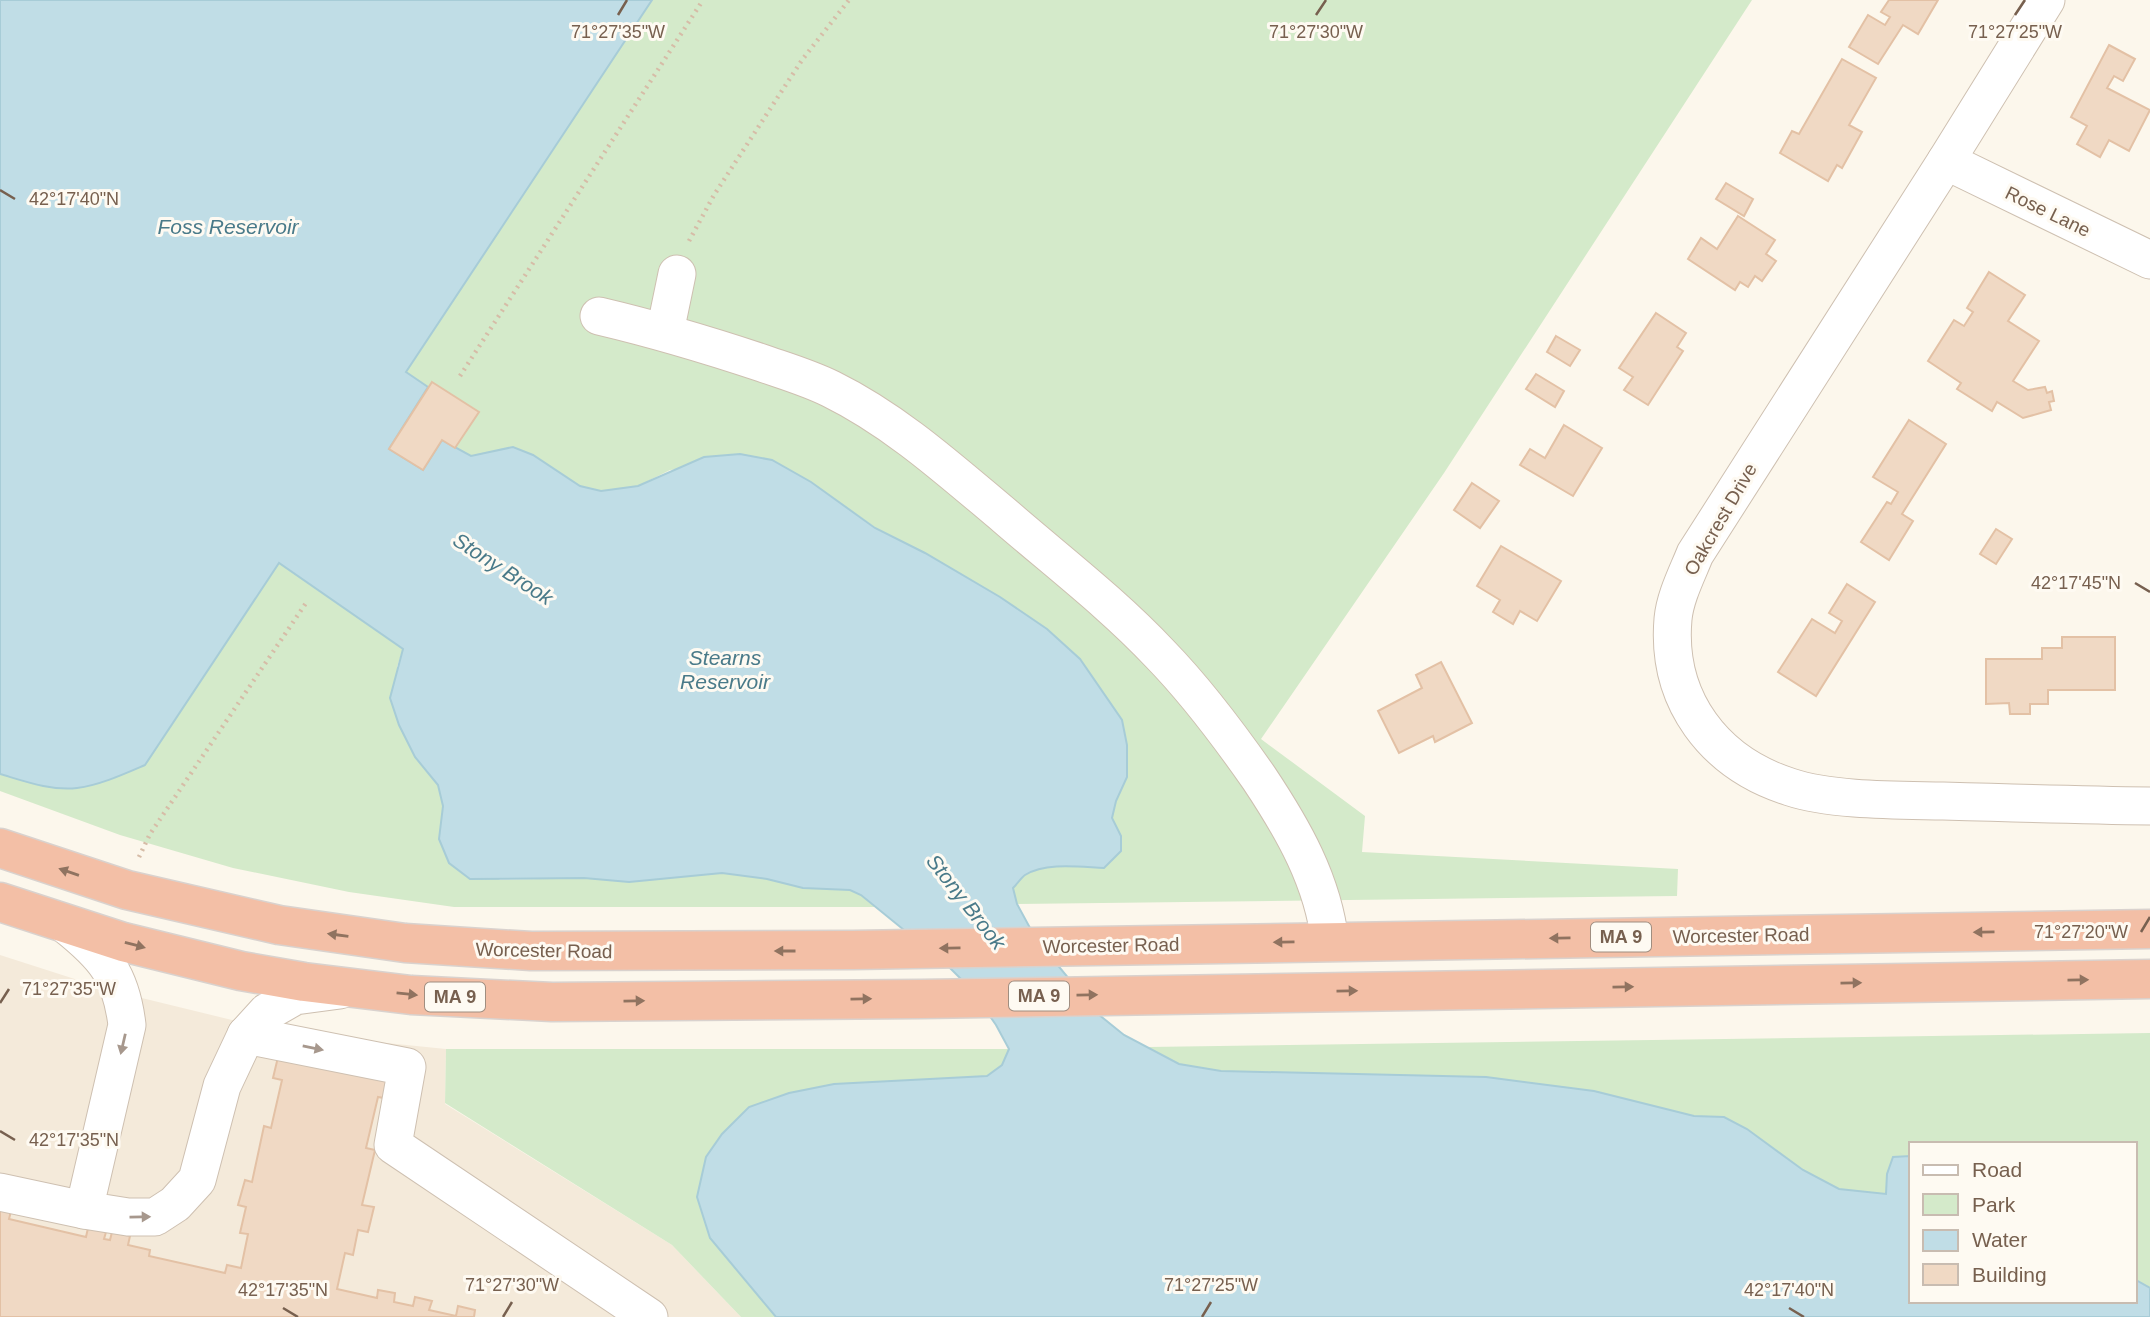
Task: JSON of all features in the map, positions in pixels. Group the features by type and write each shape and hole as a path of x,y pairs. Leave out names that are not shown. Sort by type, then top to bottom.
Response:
{"highway":[{"name":"Worcester Road","path":"0,848 127,890 279,925 380,940 468,948 592,951 853,950 2150,929"},
{"name":"MA 9","path":"0,902 66,925 241,971 411,995 552,1002 921,999 1156,993 2150,979"}],"street":[{"name":"Oakcrest Drive","path":"2046,0 1695,554 1682,584 1673,617 1673,650 1680,683 1693,716 1737,763 1762,777 1793,788 1885,800 2150,806"},
{"name":"Rose Lane","path":"1945,161 2150,260"},
{"path":"665,332 677,274"},
{"path":"599,316 665,332 796,375 858,403 922,449 1117,612 1161,654 1197,696 1269,793 1307,859 1326,913 1330,942"},
{"path":"66,925 93,946 111,970 123,996 127,1025 83,1210"},
{"path":"0,1192 83,1210 128,1217 155,1217 175,1205 197,1180 222,1086 246,1035 267,1012 295,996 353,988"},
{"path":"246,1035 407,1066 393,1145 649,1317"}],"path":[{"path":"460,376 704,0"},
{"path":"677,274 690,238 714,195 802,60 849,0"},
{"path":"127,890 150,834 306,603"}],"shaded area":[{"path":"0,955 109,990 232,1020 347,1039 446,1049 445,1104 672,1245 741,1317 0,1317"}],"green space":[{"path":"652,0 1752,0 1444,473 1261,739 1365,816 1362,852 1678,869 1677,896 1017,904 1013,888 1025,875 1053,867 1103,868 1121,836 1112,818 1127,777 1122,720 1080,659 1047,629 1000,597 876,528 811,482 772,460 670,470 638,486 601,491 580,486 533,455 513,447 471,456 442,441 423,470 389,449 428,387 405,372"},
{"path":"279,563 403,649 397,667 415,757 438,785 443,806 439,839 500,880 584,878 629,882 722,873 767,879 803,888 850,890 877,907 454,907 349,892 233,868 120,835 0,791 0,774 44,786 145,765"},
{"path":"2150,1033 2150,1288 2136,1280 2136,1142 1909,1142 1909,1156 1893,1157 1887,1174 1886,1194 1839,1189 1803,1170 1747,1129 1724,1117 1694,1116 1594,1091 1486,1077 1221,1071 1179,1064 1148,1047"},
{"path":"446,1049 1009,1049 1002,1065 987,1076 834,1084 789,1093 749,1107 706,1157 697,1197 710,1238 776,1317 741,1317 672,1245 445,1103"}],"water":[{"name":"Stearns Reservoir","path":"0,0 652,0 406,372 428,387 389,449 423,470 442,440 471,456 513,447 533,455 580,486 601,491 638,486 704,457 740,454 772,460 811,482 875,528 925,553 1000,597 1047,629 1080,659 1122,720 1127,745 1127,777 1112,818 1121,836 1121,851 1104,868 1053,867 1025,875 1013,888 1017,904 1036,939 1098,1014 1124,1035 1179,1064 1221,1071 1486,1077 1594,1091 1694,1116 1724,1117 1747,1129 1803,1170 1839,1189 1886,1194 1887,1174 1893,1157 1909,1156 1909,1303 2136,1303 2136,1280 2150,1288 2150,1317 776,1317 710,1238 697,1197 706,1157 722,1134 749,1107 789,1093 834,1084 987,1076 1002,1065 1009,1049 971,989 947,965 861,895 850,890 803,888 767,879 722,873 629,882 584,878 470,879 449,863 439,839 443,806 438,785 415,757 399,725 390,698 403,649 279,563 145,765 103,782 67,789 48,787 0,774"}],"building":[{"path":"1889,0 1938,0 1918,34 1903,25 1878,64 1849,47 1868,15 1885,25 1890,17 1881,12"},
{"path":"2109,45 2135,59 2123,81 2114,76 2107,88 2150,110 2129,151 2109,140 2100,157 2077,144 2087,126 2071,117"},
{"path":"1842,59 1876,78 1849,125 1862,132 1842,168 1837,165 1828,181 1780,153 1792,131 1799,134"},
{"path":"1726,183 1753,199 1744,216 1716,199"},
{"path":"1738,216 1775,240 1766,254 1776,261 1762,281 1755,276 1748,287 1740,282 1735,290 1688,259 1701,238 1717,249"},
{"path":"1989,272 2025,295 2008,321 2039,341 2013,381 2028,390 2045,387 2047,393 2052,391 2054,401 2049,402 2051,410 2023,418 1997,402 1992,411 1957,389 1961,383 1928,361 1954,320 1964,326 1973,312 1967,308"},
{"path":"1656,313 1686,333 1677,347 1683,351 1648,405 1624,390 1633,377 1619,368"},
{"path":"1556,336 1580,350 1570,366 1547,352"},
{"path":"1536,374 1564,391 1555,407 1526,389"},
{"path":"432,382 479,412 455,448 442,440 423,470 389,449"},
{"path":"1909,420 1946,444 1902,514 1913,521 1889,560 1861,542 1887,502 1891,504 1898,492 1873,477"},
{"path":"1564,425 1602,448 1573,496 1520,465 1530,449 1545,458"},
{"path":"1472,483 1499,501 1480,528 1454,510"},
{"path":"1996,529 2012,539 1996,564 1980,554"},
{"path":"1501,546 1561,581 1537,621 1520,611 1513,624 1493,612 1500,600 1477,586"},
{"path":"1847,584 1875,602 1816,696 1778,672 1812,619 1835,633 1842,621 1829,613"},
{"path":"2062,637 2115,637 2115,690 2048,690 2048,704 2030,704 2030,714 2010,714 2009,703 1986,704 1986,659 2042,659 2042,648 2062,648"},
{"path":"1441,662 1472,723 1435,742 1433,736 1399,753 1378,711 1422,688 1416,675"},
{"path":"286,1051 393,1083 389,1099 378,1097 366,1148 375,1150 362,1205 374,1207 368,1232 358,1230 353,1255 345,1253 337,1289 377,1298 378,1290 395,1293 394,1302 413,1306 415,1297 432,1301 429,1310 456,1316 458,1306 475,1310 474,1317 0,1317 0,1209 11,1211 9,1219 86,1237 88,1228 106,1232 104,1239 110,1240 112,1232 130,1236 128,1245 150,1250 149,1256 225,1273 227,1265 241,1268 248,1234 240,1233 246,1207 238,1205 245,1180 252,1182 264,1126 271,1128 282,1080 273,1078 278,1057"}],"water label":[{"name":"Foss Reservoir","path":"228,227"},
{"name":"Stony Brook","path":"503,569"},
{"name":"Stony Brook","path":"966,902"}]}
